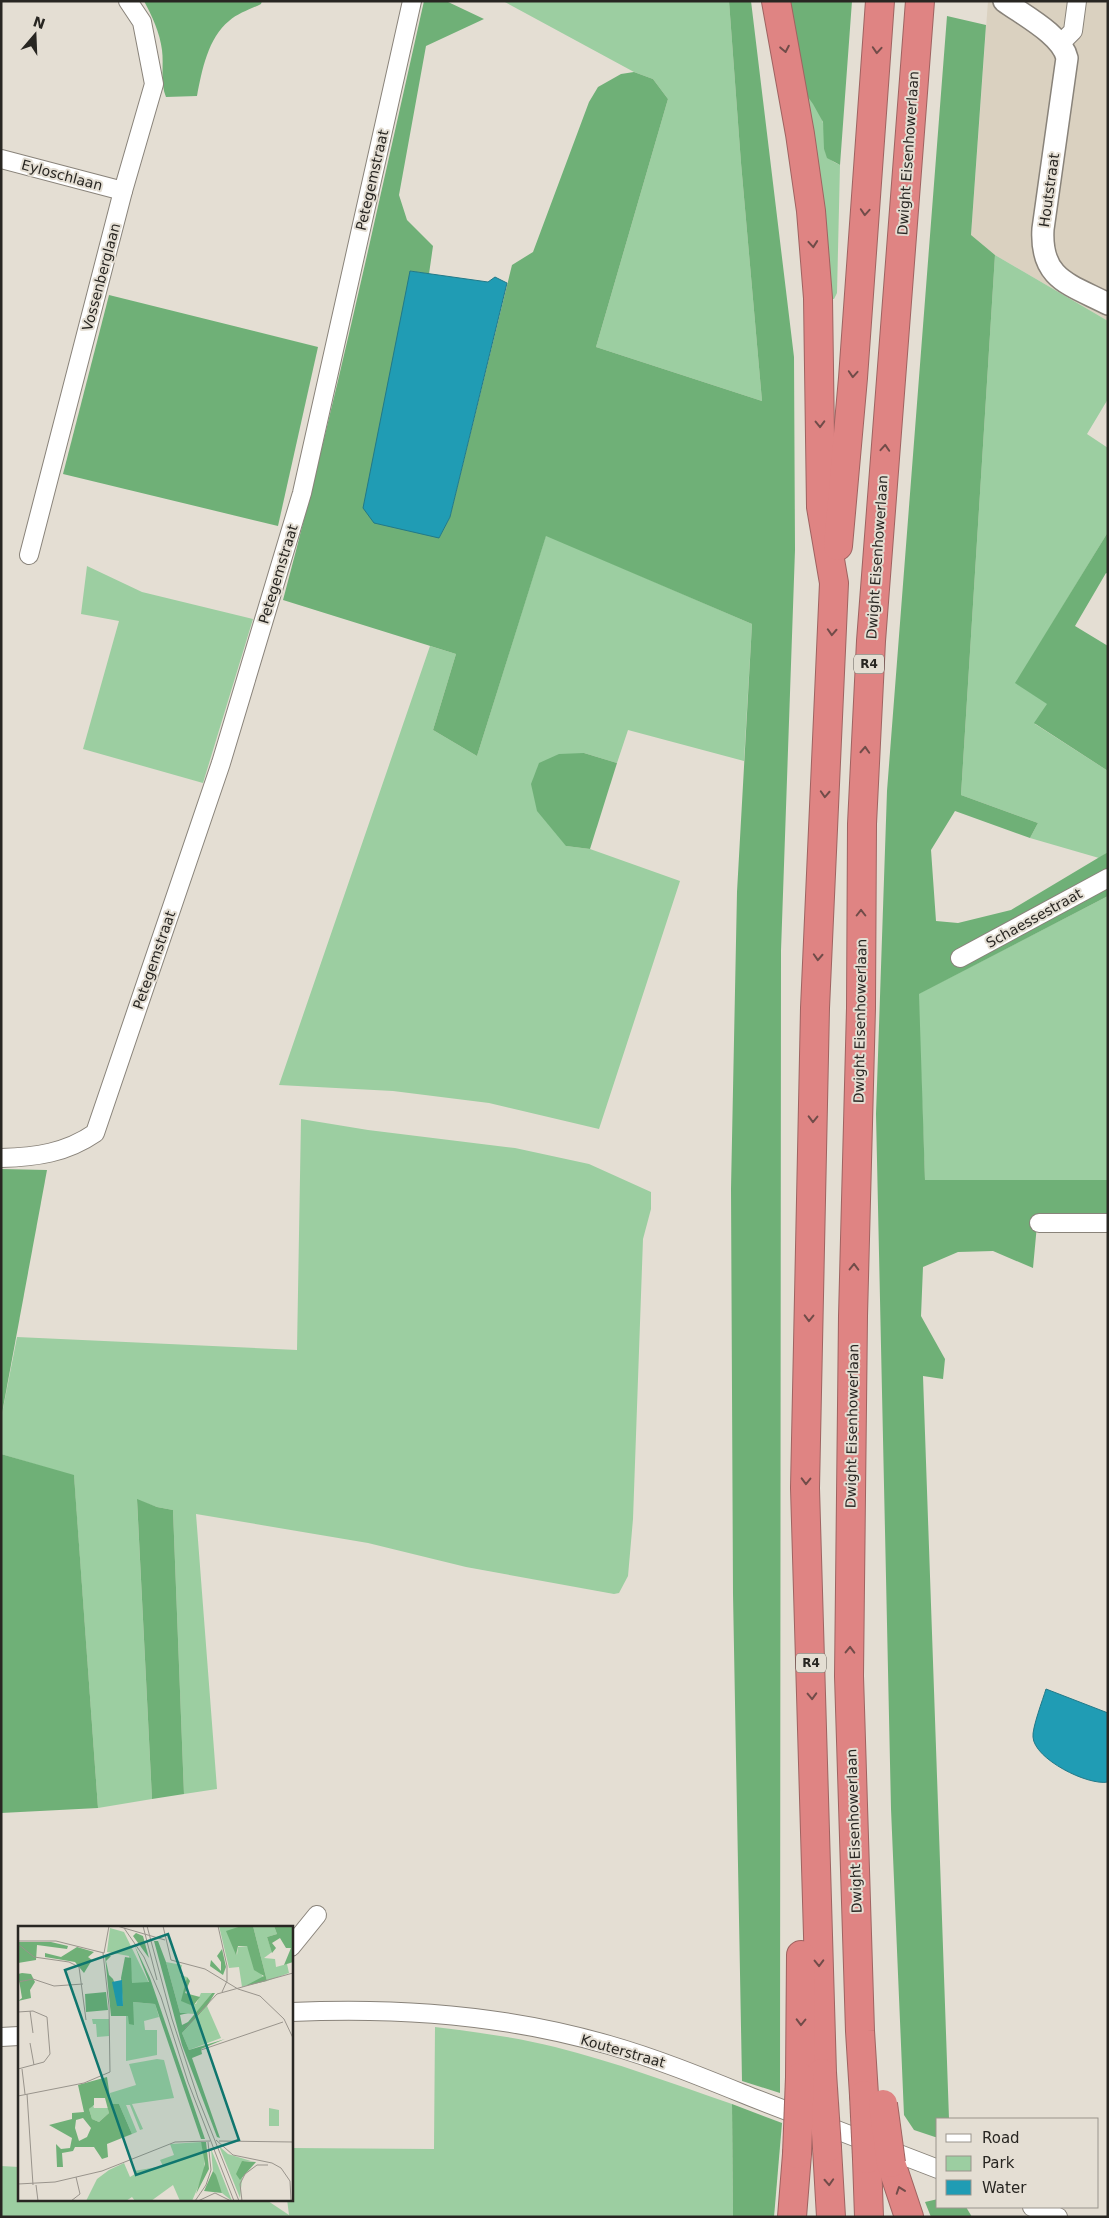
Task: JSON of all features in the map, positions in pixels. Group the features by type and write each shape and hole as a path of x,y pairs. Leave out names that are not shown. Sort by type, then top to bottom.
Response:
{"highway":[{"path":"776,1 797,116 811,211 818,298 821,507 834,583"},
{"name":"R4","path":"831,2217 827,2148 811,2075 817,1876 805,1488 815,1008 834,583 853,378 880,1"},
{"name":"Dwight Eisenhowerlaan","path":"879,2161 874,2100 878,2057 860,2031 849,1676 853,1316 861,1008 862,824 871,641 920,8"},
{"path":"792,2217 797,2154 811,2075"},
{"path":"869,2217 879,2161"},
{"path":"879,2161 909,2217"}],"street":[{"name":"Vossenberglaan","path":"29,555 123,191 154,84 142,22 128,1"},
{"name":"Petegemstraat","path":"1,1158 52,1153 78,1145 95,1133 221,763 302,494 412,1"},
{"path":"1004,1 1061,44 1073,31 1077,1"},
{"name":"Houtstraat","path":"1061,44 1065,50 1067,65 1042,245 1045,258 1052,270 1067,283 1108,304"},
{"name":"Eyloschlaan","path":"1,159 123,191"},
{"name":"Schaessestraat","path":"960,958 1108,878"},
{"path":"1039,1223 1108,1223"},
{"path":"292,1946 317,1915"},
{"name":"Kouterstraat","path":"292,2012 326,2010 433,2013 483,2018 607,2044 656,2060 936,2169"},
{"path":"1,2037 18,2036"},
{"path":"1035,2208 1058,2217"}],"shaded area":[{"path":"988,1 1108,1 1108,321 995,255 971,236"}],"green space":[{"path":"144,1 262,1 261,4 233,18 216,36 207,55 197,96 166,97 163,86 161,44"},
{"path":"424,1 446,1 484,19 426,46 399,195 407,220 433,246 429,274 410,271 439,538 450,517 512,265 533,252 589,102 598,87 621,74 634,72 653,79 668,99 596,347 762,401 729,1 751,1 794,357 795,550 781,951 780,2093 742,2081 733,1594 731,1189 737,892 752,624 546,536 477,756 433,730 456,654 283,600 339,376"},
{"path":"503,1 729,1 762,401 596,347 668,99 653,79 634,72"},
{"path":"782,1 852,1 840,165 827,158 824,149 823,122 800,86"},
{"path":"947,16 986,25 971,235 995,255 961,795 1038,823 1030,838 955,811 931,850 936,921 958,923 1011,910 1108,852 1108,896 919,994 925,1180 1108,1180 1108,1214 1038,1214 1033,1268 993,1251 958,1252 923,1267 921,1316 945,1359 943,1379 923,1376 949,2118 936,2118 936,2137 914,2130 904,2115 891,1809 876,1114 887,791"},
{"path":"800,86 813,103 821,118 824,130 825,152 828,157 840,165 837,293 834,299 826,299"},
{"path":"995,255 1108,321 1108,399 1087,434 1108,448 1108,532 1016,683 1048,704 1035,724 1108,771 1108,852 1099,858 1030,838 1038,823 961,795"},
{"path":"109,295 318,347 278,526 63,474"},
{"path":"1108,532 1108,574 1106,573 1075,626 1108,646 1108,771 1034,723 1047,704 1015,683"},
{"path":"546,535 752,624 744,761 628,730 617,763 584,753 566,846 590,849 680,881 599,1129 489,1103 393,1091 279,1085 430,646 456,654 433,730 477,756"},
{"path":"87,566 142,592 253,619 203,783 83,749 119,621 81,614"},
{"path":"584,753 617,763 590,849 566,846 537,811 531,784 539,763 559,754"},
{"path":"1108,896 1108,1180 925,1180 918,994"},
{"path":"301,1119 368,1130 515,1148 589,1164 651,1192 651,1209 643,1239 633,1519 628,1576 619,1593 614,1594 466,1567 368,1543 196,1514 217,1789 184,1794 173,1510 137,1500 152,1799 98,1808 74,1476 1,1454 1,1419 17,1337 297,1350"},
{"path":"1,1169 47,1170 1,1419"},
{"path":"1,1454 74,1475 98,1808 1,1813"},
{"path":"137,1499 157,1507 173,1510 184,1794 152,1799"},
{"path":"435,2027 540,2043 622,2066 732,2104 733,2217 1,2217 1,2166 18,2167 18,2200 266,2200 289,2215 287,2200 292,2200 292,2148 434,2149"},
{"path":"732,2104 782,2123 774,2217 733,2217"},
{"path":"936,2199 936,2208 967,2208 972,2217 931,2217 925,2202"}],"water":[{"path":"410,271 488,282 495,277 507,283 450,517 439,538 374,523 363,508"},
{"path":"1046,1689 1108,1713 1108,1782 1088,1780 1063,1769 1042,1754 1036,1745 1033,1733"}]}
